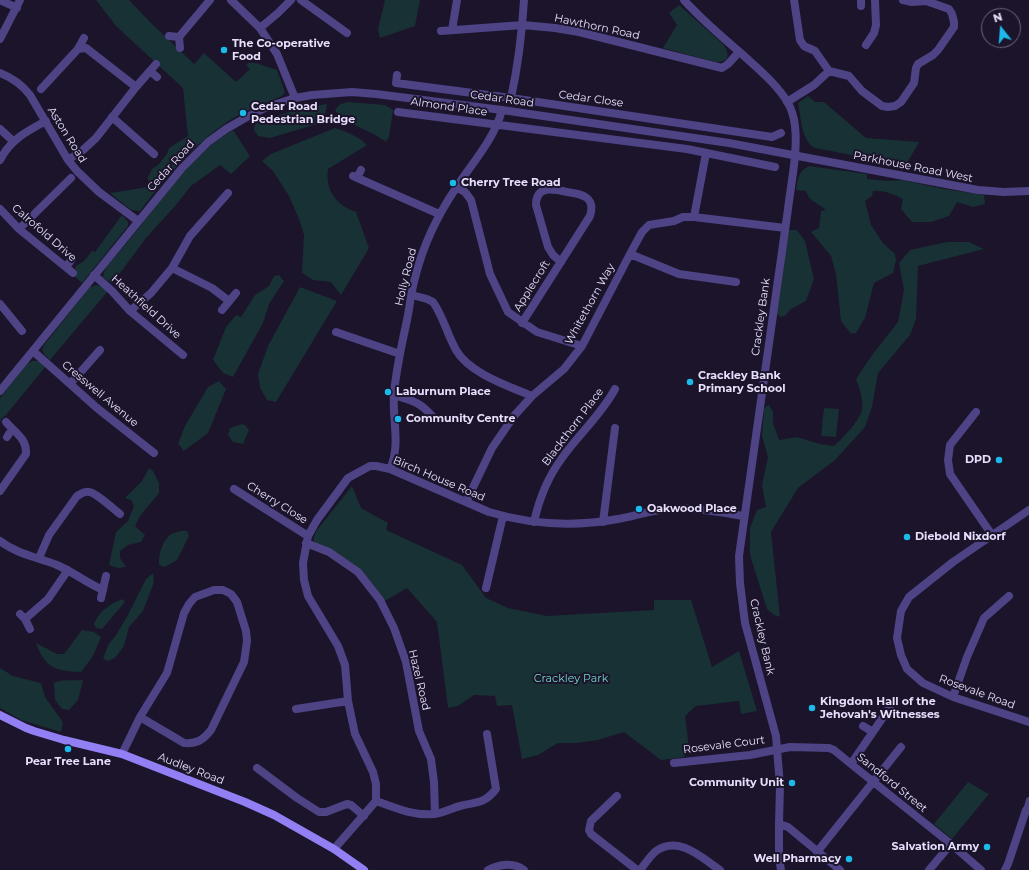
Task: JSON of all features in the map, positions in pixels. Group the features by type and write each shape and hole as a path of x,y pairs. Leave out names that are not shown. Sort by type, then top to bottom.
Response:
{"main road":[{"name":"Audley Road","path":"0,715 34,731 122,754 274,815 334,849 364,870"}],"street":[{"path":"0,0 17,8"},
{"path":"0,39 20,0"},
{"path":"180,48 179,37 210,0"},
{"path":"231,0 260,28 277,54 295,98"},
{"path":"260,28 291,0"},
{"path":"301,0 347,33"},
{"path":"452,30 458,0"},
{"path":"511,98 517,71 523,25 524,0"},
{"name":"Crackley Bank","path":"684,0 700,17 762,72 787,102 791,109 795,127 794,154 785,228 739,556 741,600 776,736 780,786 779,857 781,870"},
{"path":"794,0 800,40 804,46 815,51 829,71 849,76 862,91 882,106 888,107 895,106 901,102 914,83 918,64 933,55 938,50 954,27 952,14 948,9 926,1 912,2 903,0"},
{"path":"866,45 874,33 876,25 874,0"},
{"name":"Hawthorn Road","path":"441,31 523,25 555,28 579,32 722,68 739,52"},
{"path":"169,36 179,37"},
{"path":"41,89 78,49 84,38"},
{"path":"78,49 86,48 136,87"},
{"path":"68,160 83,150 96,138 156,64"},
{"path":"150,71 157,77"},
{"path":"787,102 814,85 829,71"},
{"name":"Aston Road","path":"0,73 11,78 24,87 46,121 68,160 77,172 99,192 138,221"},
{"name":"Cedar Close","path":"397,75 396,83 511,98 772,137 781,133"},
{"name":"Cedar Road","path":"0,391 182,168 208,142 226,129 247,117 267,107 295,98 312,95 352,92 376,94 502,110 794,154"},
{"name":"Almond Place","path":"402,110 497,125"},
{"name":"Holly Road","path":"390,469 394,461 396,447 394,396 400,354 414,280 421,255 439,214 484,148 497,125 502,110"},
{"path":"625,128 628,116"},
{"path":"112,117 154,154"},
{"path":"0,160 13,141 25,132 46,121"},
{"path":"497,125 687,149 772,164"},
{"path":"0,130 13,141"},
{"path":"694,217 706,153"},
{"name":"Parkhouse Road West","path":"794,154 869,170 978,190 1004,192 1029,191"},
{"path":"361,170 355,177 439,214"},
{"path":"19,229 71,178"},
{"path":"456,187 464,192 471,200 490,274 508,312 537,332 582,346"},
{"name":"Applecroft","path":"522,323 561,262 590,216 592,209 589,200 582,194 553,189 546,190 540,193 536,199 536,205 548,248 553,256 561,262"},
{"path":"130,311 150,293 172,268 190,236 228,193"},
{"name":"Calrofold Drive","path":"0,209 19,229 73,273"},
{"name":"Whitethorn Way","path":"466,502 492,448 514,416 532,396 564,369 582,346 642,232 648,225 674,221 683,217 694,217 785,228"},
{"path":"630,254 679,274 736,282"},
{"path":"66,267 72,259"},
{"path":"172,268 212,288 229,301"},
{"name":"Heathfield Drive","path":"94,275 112,291 130,311 183,355"},
{"path":"222,310 236,293"},
{"path":"412,295 433,302 456,351 468,363 487,376 532,396"},
{"path":"1,309 22,332"},
{"path":"336,332 400,354"},
{"path":"70,384 100,350"},
{"name":"Cresswell Avenue","path":"33,351 70,384 154,453"},
{"name":"Blackthorn Place","path":"534,522 538,502 551,474 562,457 600,413 615,390"},
{"path":"394,396 415,401 424,406 433,417"},
{"path":"976,412 950,445 948,460 950,474 992,535"},
{"path":"0,491 26,454 26,447 23,439 6,422"},
{"path":"603,522 615,428"},
{"path":"7,437 12,429"},
{"name":"Birch House Road","path":"376,801 376,784 373,772 355,734 348,701 345,665 338,646 308,596 304,580 303,563 307,539 317,520 348,478 370,466 390,469 466,502 503,516 534,522 563,524 603,522 651,511 670,509 707,510 744,516"},
{"name":"Cherry Close","path":"234,489 307,539"},
{"path":"39,558 50,535 77,496 82,493 94,493 120,514"},
{"name":"Rosevale Road","path":"1029,510 953,562 909,597 901,611 897,638 901,655 907,669 923,683 953,696 1029,722"},
{"path":"486,588 503,516"},
{"name":"Hazel Road","path":"307,539 358,572 380,600 394,628 406,662 419,731 431,759 434,782 435,814"},
{"path":"0,541 22,554 39,558 68,570 102,594 106,576"},
{"path":"30,629 23,617 48,599 68,570"},
{"path":"122,754 140,717 167,673 184,613 189,604 195,597 214,590 223,590 231,594 237,602 243,619 247,641 246,652 244,662 211,730 205,738 198,742 184,743 140,717"},
{"path":"953,696 967,657 984,618 1009,596"},
{"path":"296,709 348,701"},
{"path":"851,764 890,707"},
{"path":"863,726 873,732"},
{"path":"334,849 376,801 409,813 435,814 485,800 490,797 496,789 487,734"},
{"name":"Sandford Street","path":"777,749 790,747 829,748 834,750 981,870"},
{"path":"817,852 901,747"},
{"name":"Rosevale Court","path":"674,763 723,758 777,749"},
{"path":"257,768 315,810 326,812 347,804 351,805 364,816"},
{"path":"616,796 591,821 589,830 591,834 637,870"},
{"path":"1005,870 1029,800"},
{"path":"779,824 788,827 840,870"},
{"path":"929,870 951,844"},
{"path":"640,870 656,851 674,845 691,850 720,870"},
{"path":"488,870 512,864 524,870"}],"green space":[{"path":"96,0 129,0 194,64 204,53 236,82 250,69 246,65 248,63 256,63 277,70 285,92 282,96 234,118 214,132 180,163 140,211 131,210 110,193 148,187 148,177 152,169 158,165 167,154 169,148 188,136 183,88 116,26"},
{"path":"385,0 420,0 415,26 380,38 378,29"},
{"path":"679,5 723,44 728,54 724,61 716,62 663,48 677,25 669,13"},
{"path":"808,96 815,102 824,102 866,138 919,142 906,165 900,166 882,164 815,148 810,145 804,134 798,103"},
{"path":"348,102 385,105 393,110 389,137 386,142 338,114 335,110 340,104"},
{"path":"327,104 324,122 270,138 258,136 254,130 255,124 272,117 299,109"},
{"path":"335,128 356,137 367,145 328,169 328,184 333,196 343,205 356,212 369,248 341,295 331,282 313,280 302,273 304,235 299,219 289,196 273,171 262,161 271,154"},
{"path":"233,130 250,156 231,174 220,165 191,186 146,238 112,284 103,277 107,266 183,172 206,149"},
{"path":"809,166 867,174 867,179 888,181 902,180 944,189 984,195 985,204 973,207 957,202 949,216 931,222 912,222 901,209 903,199 885,192 873,191 872,196 865,201 871,225 883,243 895,254 896,260 893,273 874,283 865,318 856,333 851,334 841,321 836,274 831,256 811,232 819,228 821,211 826,210 809,198 806,191 796,190 801,173"},
{"path":"122,215 128,222 128,226 82,283 72,274 75,271 76,266 84,261 92,251 95,252"},
{"path":"788,230 797,230 805,241 814,279 806,301 791,309 786,315 781,317 777,314"},
{"path":"947,242 969,242 984,249 918,266 916,319 910,335 878,373 872,407 865,427 835,460 798,488 771,532 780,617 774,615 767,609 750,555 750,528 757,510 766,507 762,485 768,457 762,436 764,408 769,405 773,412 773,423 779,440 797,437 820,444 834,446 854,424 862,410 862,398 856,379 872,355 898,322 904,290 899,263 910,250"},
{"path":"279,275 284,281 269,304 263,323 233,377 223,373 213,360 226,327 236,315 241,317 255,295 269,286 274,276"},
{"path":"97,285 102,286 108,291 50,360 42,350 44,345 90,287"},
{"path":"300,287 337,301 276,402 267,400 260,388 258,374 268,346"},
{"path":"32,361 40,361 46,366 6,415 1,419 0,423 0,398 27,364"},
{"path":"219,381 226,389 208,433 184,451 178,444 185,426 208,387"},
{"path":"824,408 839,409 836,437 821,436"},
{"path":"242,424 249,430 243,444 233,442 228,435 230,428"},
{"path":"149,468 153,471 159,483 159,493 140,516 135,526 145,535 141,542 128,545 120,551 120,558 126,567 118,568 109,565 116,532 128,521 134,506 131,500 125,498 142,481"},
{"name":"Crackley Park","path":"352,486 361,508 388,523 386,530 462,565 486,598 508,608 547,616 654,610 654,600 691,600 712,667 739,651 757,711 741,714 739,701 696,706 685,716 689,748 684,757 661,760 624,732 598,740 577,743 558,743 538,755 522,759 512,705 497,706 495,696 474,695 458,706 448,708 437,622 407,588 383,602 372,586 314,543 314,537 317,530"},
{"path":"187,531 189,536 177,560 165,567 159,565 159,557 165,540 171,534"},
{"path":"153,573 154,582 143,611 129,627 124,646 115,658 108,661 103,659 108,645 128,615 146,579"},
{"path":"123,599 125,602 102,629 96,628 94,624 102,611 110,605"},
{"path":"82,630 94,632 101,637 93,656 81,672 64,671 47,663 39,651 36,643 57,654 64,654"},
{"path":"0,668 13,676 41,683 45,697 63,722 61,732 21,720 0,708"},
{"path":"83,680 78,700 69,710 62,709 55,700 54,683"},
{"path":"968,782 989,794 952,839 934,824"}],"place":[{"name":"The Co-operative Food","path":"224,50"},
{"name":"Cedar Road Pedestrian Bridge","path":"243,113"},
{"name":"Cherry Tree Road","path":"453,183"},
{"name":"Crackley Bank Primary School","path":"690,382"},
{"name":"Laburnum Place","path":"388,392"},
{"name":"Community Centre","path":"398,419"},
{"name":"DPD","path":"999,460"},
{"name":"Oakwood Place","path":"639,509"},
{"name":"Diebold Nixdorf","path":"907,537"},
{"name":"Kingdom Hall of the Jehovah's Witnesses","path":"812,708"},
{"name":"Pear Tree Lane","path":"68,749"},
{"name":"Community Unit","path":"792,783"},
{"name":"Salvation Army","path":"987,847"},
{"name":"Well Pharmacy","path":"849,859"}]}
